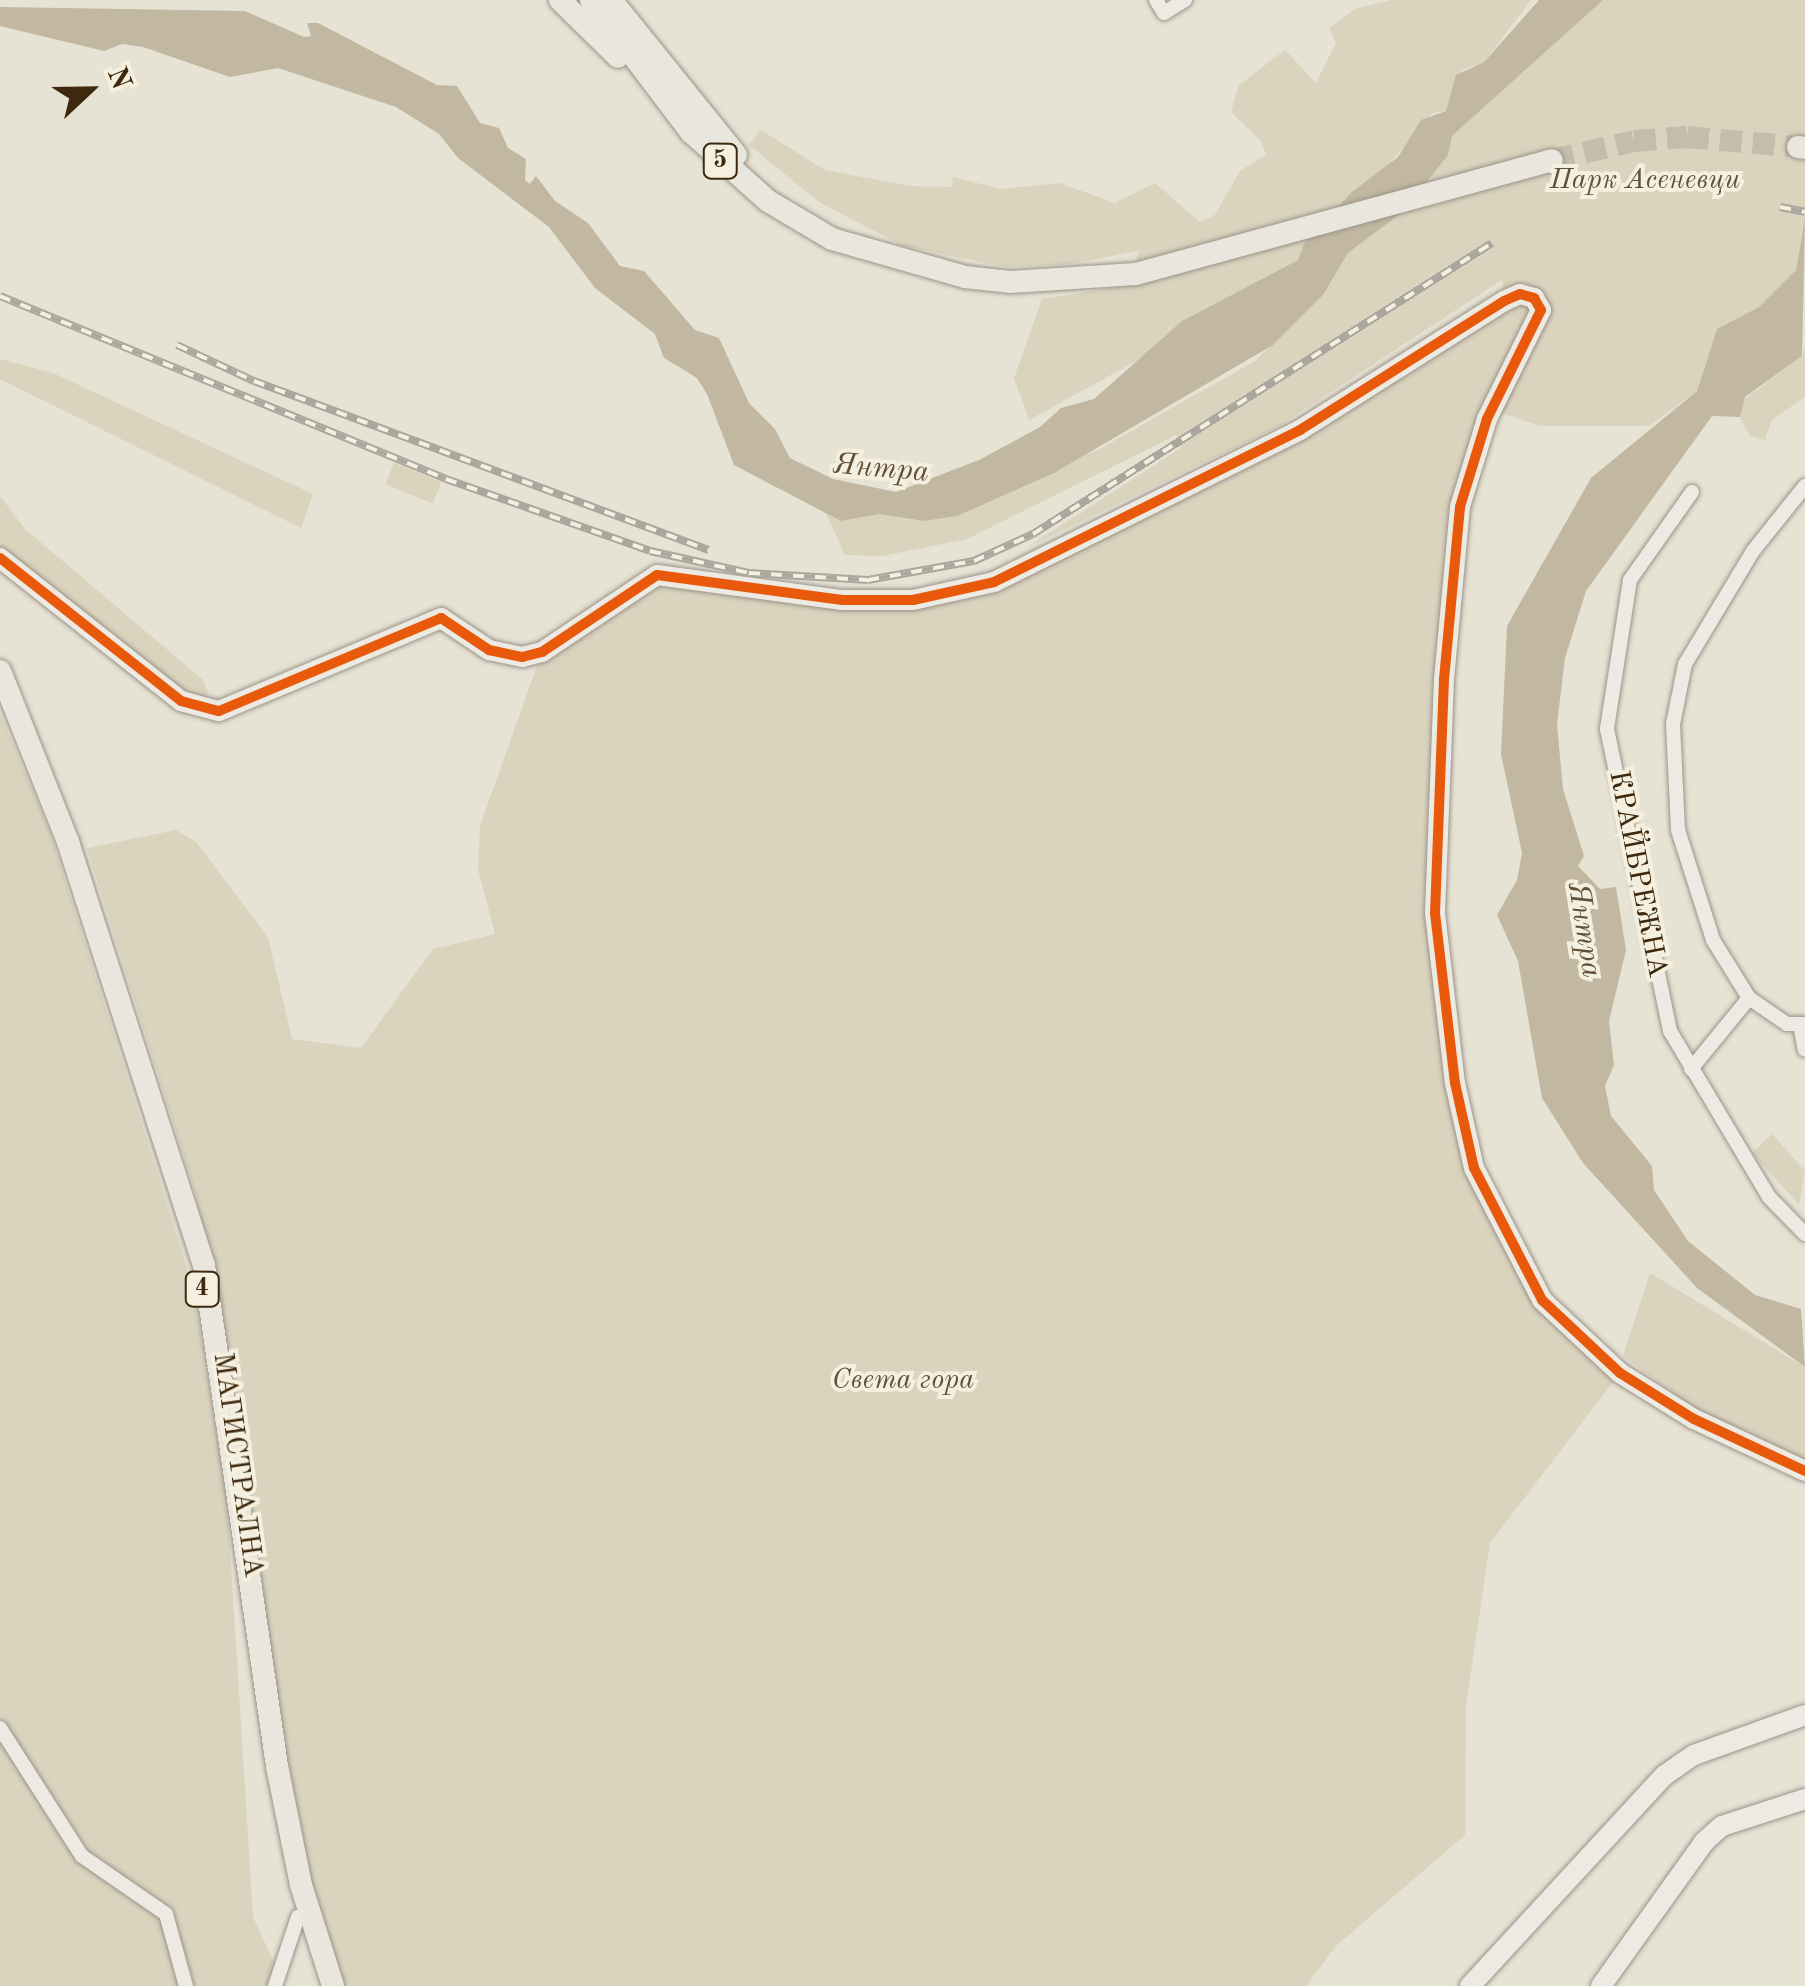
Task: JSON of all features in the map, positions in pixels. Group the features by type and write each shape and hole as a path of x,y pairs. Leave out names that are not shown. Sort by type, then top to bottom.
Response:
{"main road":[{"path":"560,0 690,132"},
{"name":"5","path":"591,0 690,132 768,201 832,239 1010,282 1136,274 1552,160"},
{"name":"5","path":"615,0 636,34 734,154 830,224 899,258"},
{"name":"МАГИСТРАЛНА","path":"0,671 68,842 204,1265 278,1766 301,1885 333,1986"},
{"name":"МАГИСТРАЛНА","path":"0,686 62,844 198,1267 218,1372 267,1768 298,1917 320,1986"}],"street":[{"path":"1160,6 1185,0"},
{"path":"0,558 182,702 218,711 441,618 489,650 522,657 542,652 656,575 842,600 913,600 994,582 1300,430 1504,301 1520,294 1534,298 1541,310 1488,420 1460,507 1444,680 1435,912 1454,1082 1474,1168 1542,1300 1620,1373 1694,1419 1805,1472"},
{"path":"1805,486 1753,551 1685,664 1673,724 1678,830 1714,940 1750,998 1786,1024 1802,1024 1805,1050"},
{"name":"КРАЙБРЕЖНА","path":"1692,492 1630,580 1608,730 1662,1007 1691,1069 1770,1196 1805,1234"},
{"path":"1691,1069 1750,998"},
{"path":"1470,1986 1665,1775 1694,1755 1805,1714"},
{"path":"0,1728 82,1856 166,1914 186,1986"},
{"path":"1601,1986 1704,1842 1722,1826 1805,1799"},
{"path":"275,1986 298,1917"}],"green space":[{"path":"1391,0 1531,0 1484,62 1462,70 1446,111 1432,113 1382,173 1352,193 1298,260 1182,321 1149,354 1029,420 1014,378 1042,299 1132,285 1138,251 1071,264 1007,267 903,246 819,202 749,145 761,130 825,170 911,186 952,187 953,177 1001,189 1059,183 1115,203 1155,183 1200,222 1215,215 1240,171 1266,155 1260,140 1231,112 1239,85 1285,50 1316,83 1336,43 1329,28 1355,9"},
{"name":"Света гора","path":"1603,0 1805,0 1805,218 1796,270 1759,307 1717,329 1697,391 1649,426 1540,426 1492,410 1460,507 1435,912 1474,1168 1542,1300 1620,1373 1490,1543 1466,1705 1465,1835 1336,1946 1306,1986 342,1986 297,1851 236,1405 196,1195 87,848 176,830 196,842 268,937 292,1039 361,1048 433,949 495,934 478,869 480,826 542,652 657,575 842,600 994,583 1300,430 1504,301 1502,280 1279,426 1026,548 1181,448 1176,435 967,539 882,556 845,555 826,513 841,521 878,514 924,521 957,516 1103,447 1255,361 1323,295 1348,253 1404,211 1448,155 1452,136"},
{"path":"1805,346 1805,397 1772,420 1765,440 1750,436 1740,417 1741,402 1802,356"},
{"path":"0,359 53,373 313,494 301,528 0,379"},
{"path":"394,463 441,482 433,503 385,484"},
{"path":"0,496 25,529 203,680 209,695 193,697 176,687 0,552"},
{"path":"0,713 49,829 194,1290 227,1501 253,1917 285,1986 0,1986"},
{"path":"1772,1134 1805,1171 1799,1205 1752,1153"},
{"path":"1650,1273 1805,1367 1805,1464 1693,1408 1623,1356"}],"water":[{"path":"1539,0 1603,0 1452,136 1448,155 1404,211 1348,253 1323,295 1273,345 1054,473 957,516 924,521 879,514 841,521 734,465 697,378 664,358 655,334 595,288 549,227 458,158 439,134 396,107 278,68 230,77 143,47 122,44 104,51 0,26 0,7 245,11 304,37 311,36 307,23 318,23 437,85 457,86 480,123 499,128 508,148 526,159 525,180 530,184 536,176 555,201 588,223 620,266 644,271 695,330 719,338 749,403 775,429 790,458 833,479 896,492 979,460 1040,427 1061,408 1094,399 1182,321 1298,260 1304,244 1352,192 1398,157 1421,120 1446,111 1456,75 1484,62"},
{"name":"Янтра","path":"1805,218 1802,356 1745,397 1740,417 1712,416 1586,591 1565,658 1557,724 1563,789 1584,856 1578,866 1600,889 1616,887 1626,950 1609,1021 1614,1065 1605,1086 1611,1116 1652,1166 1654,1190 1688,1241 1755,1295 1801,1309 1805,1367 1697,1288 1583,1163 1542,1098 1518,961 1497,915 1517,880 1522,853 1501,754 1507,626 1591,478 1697,391 1717,329 1759,307 1796,270"}],"tunnel":[{"path":"1552,160 1634,141 1687,137 1798,147"}],"railway":[{"path":"1780,207 1805,212"},
{"path":"0,296 446,479 650,551 749,573 868,580 974,561 1033,534 1492,243"},
{"path":"177,345 254,381 709,550"}],"cycle path":[{"path":"0,558 181,701 219,711 441,618 489,650 522,657 542,652 657,575 842,600 913,600 994,582 1300,430 1504,301 1520,294 1534,298 1541,310 1487,419 1460,507 1444,679 1435,913 1455,1083 1474,1168 1542,1300 1620,1373 1694,1419 1805,1471"}],"park label":[{"name":"Парк Асеневци","path":"1645,181"}]}
